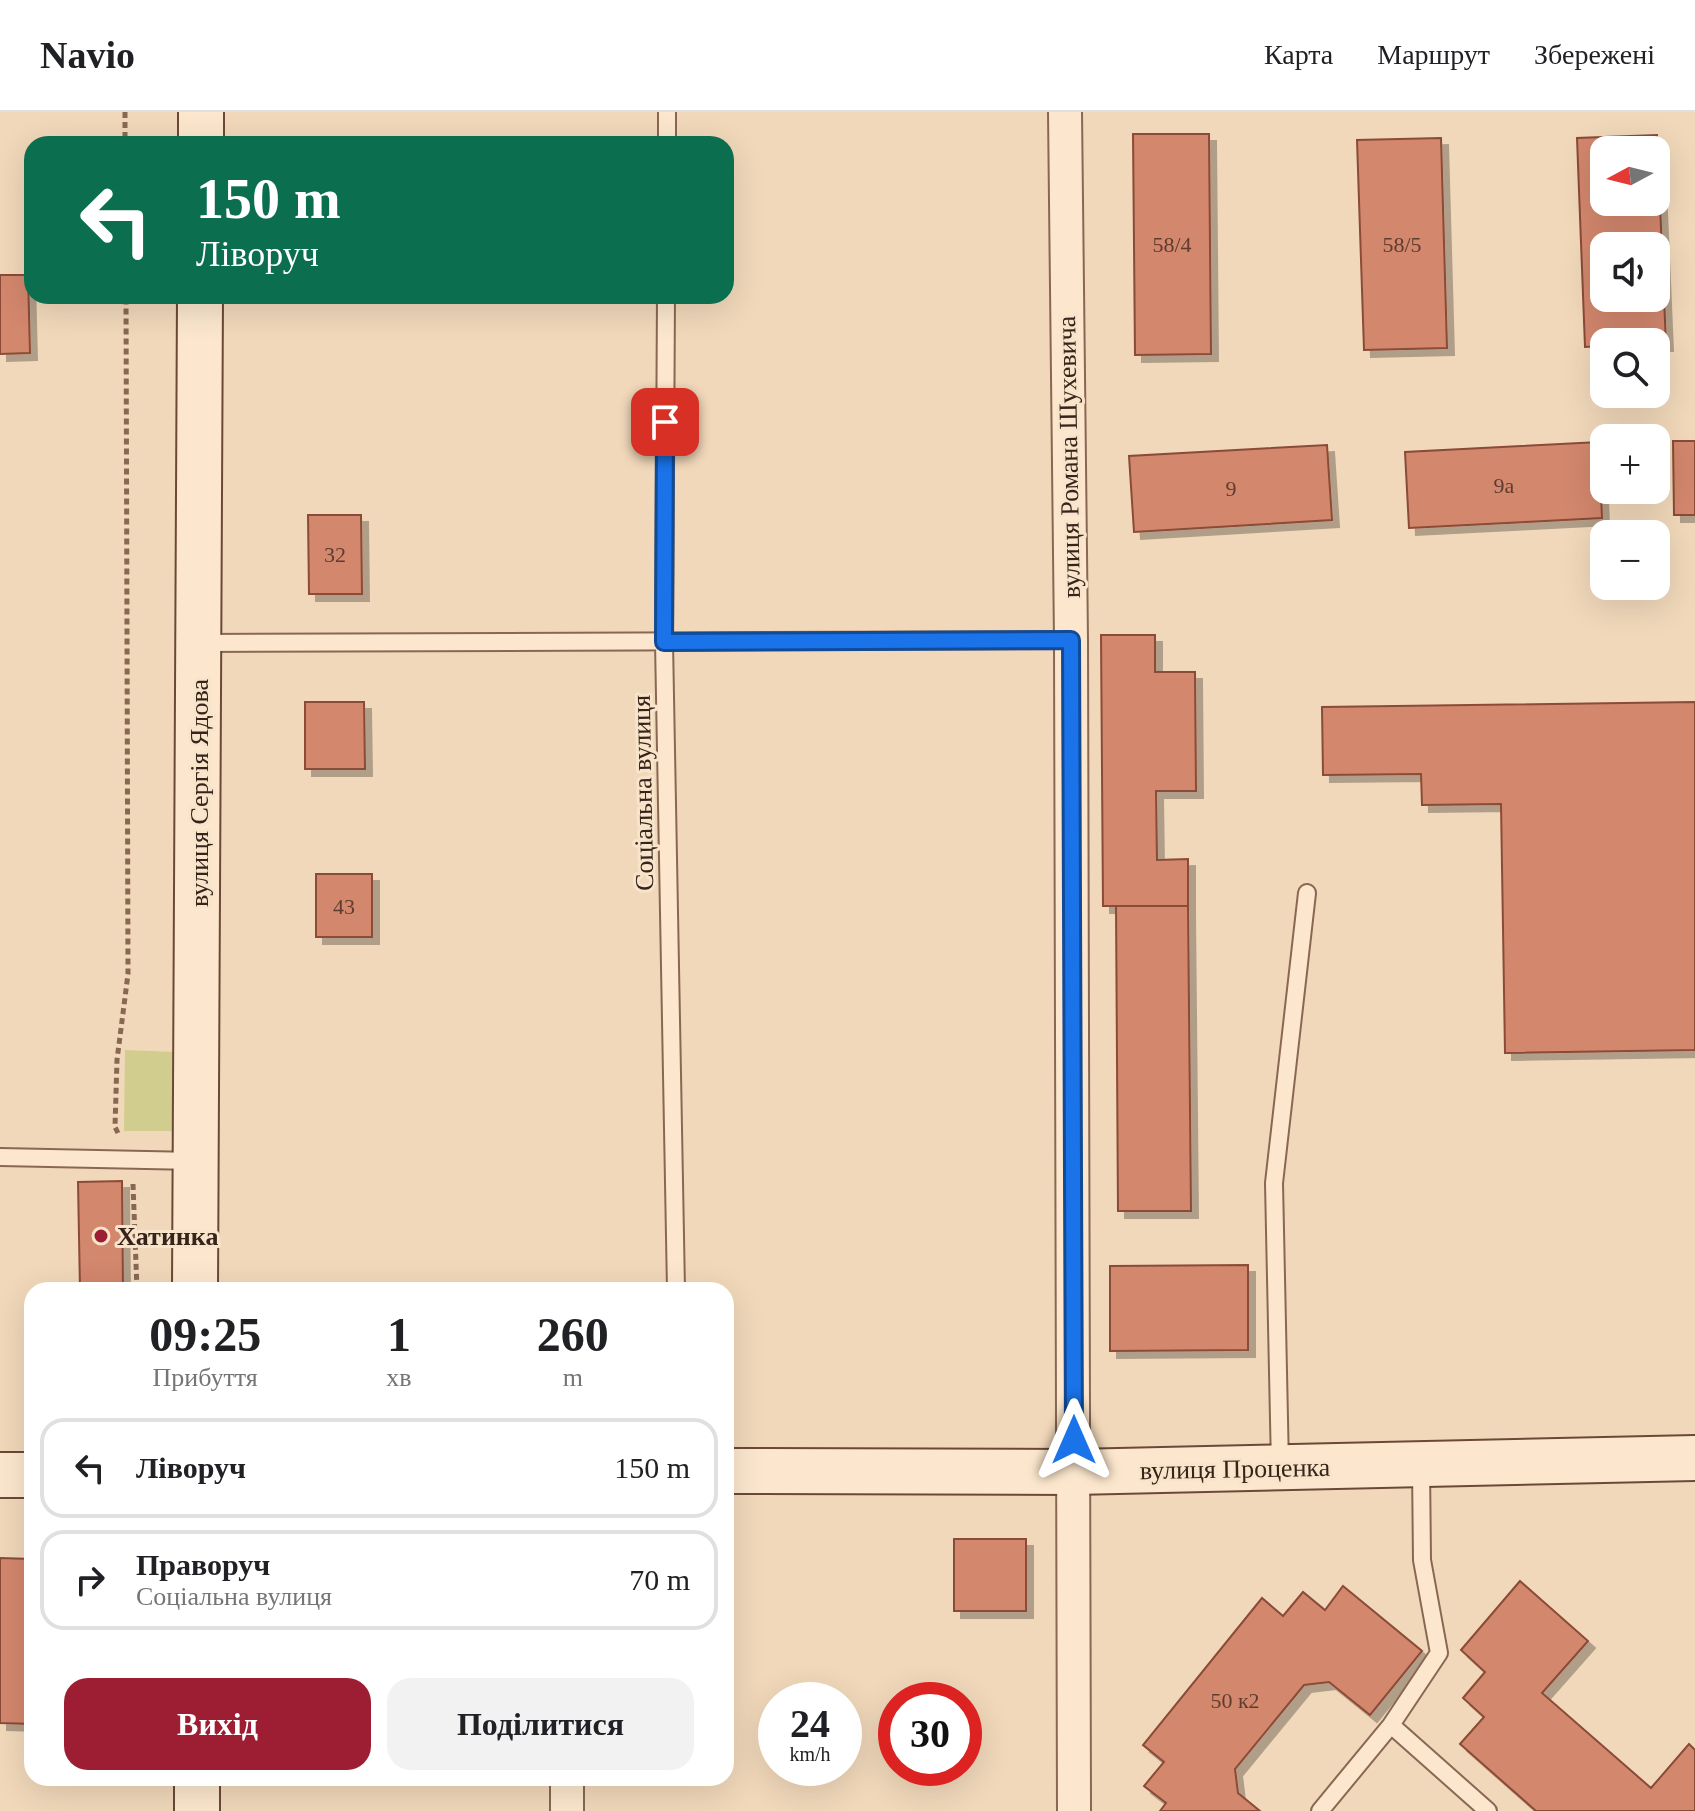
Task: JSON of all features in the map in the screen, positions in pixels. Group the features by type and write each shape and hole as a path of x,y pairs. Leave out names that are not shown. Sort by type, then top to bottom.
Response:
{"street":[{"path":"201,112 201,136"},
{"name":"вулиця Романа Шухевича","path":"1065,112 1071,640 1074,1811"},
{"name":"вулиця Сергія Ядова","path":"195,1282 200,304"},
{"name":"вулиця Проценка","path":"734,1471 1074,1472 1695,1458"},
{"path":"0,1475 24,1475"},
{"path":"197,1786 197,1811"},
{"path":"567,1786 567,1811"}],"lane":[{"path":"667,112 667,136"},
{"name":"Соціальна вулиця","path":"666,304 664,642 676,1282"},
{"path":"200,643 1071,640"},
{"path":"1280,1468 1274,1183 1307,893"},
{"path":"0,1157 197,1161"},
{"path":"1320,1811 1391,1725 1439,1653 1422,1560 1421,1465"},
{"path":"1391,1725 1488,1811"}],"path":[{"path":"125,112 125,136"},
{"path":"126,304 128,974 117,1060 115,1127 132,1160 137,1282"}],"shaded area":[{"path":"125,1050 175,1052 174,1131 124,1131"}],"building":[{"path":"1133,134 1209,134 1211,354 1135,355"},
{"path":"1441,138 1447,348 1364,350 1357,140"},
{"path":"1577,138 1590,138 1590,216 1660,216 1661,232 1590,232 1590,312 1665,312 1665,328 1590,328 1590,347 1585,347"},
{"path":"0,275 24,275 24,304 29,304 30,353 0,354"},
{"path":"1673,441 1695,441 1695,515 1674,515"},
{"path":"1590,442 1590,504 1601,504 1602,518 1409,528 1405,452"},
{"path":"1327,445 1332,520 1134,532 1129,456"},
{"path":"308,515 361,515 362,594 309,594"},
{"path":"1101,635 1155,635 1155,672 1195,672 1196,791 1156,791 1157,860 1188,859 1188,906 1103,906"},
{"path":"305,702 364,702 365,769 305,769"},
{"path":"1695,702 1695,1050 1505,1053 1501,804 1422,805 1421,774 1323,775 1322,707"},
{"path":"316,874 372,874 372,937 316,937"},
{"path":"1116,906 1188,906 1191,1211 1118,1211"},
{"name":"Хатинка","path":"122,1181 123,1282 80,1282 78,1182"},
{"path":"1248,1265 1248,1350 1110,1351 1110,1266"},
{"path":"954,1539 1026,1539 1026,1611 954,1611"},
{"path":"0,1558 24,1559 24,1724 0,1723"},
{"path":"1520,1581 1588,1641 1542,1693 1651,1788 1689,1744 1695,1750 1695,1811 1536,1811 1460,1744 1484,1717 1463,1698 1485,1672 1461,1650"},
{"path":"1343,1586 1422,1651 1370,1715 1329,1682 1304,1685 1235,1769 1238,1793 1260,1811 1160,1811 1166,1803 1144,1786 1164,1762 1143,1745 1262,1598 1283,1616 1303,1592 1325,1610"}],"place":[{"name":"Хатинка","path":"101,1236"}],"route":[{"path":"665,422 664,642 1071,640 1074,1440"}]}
